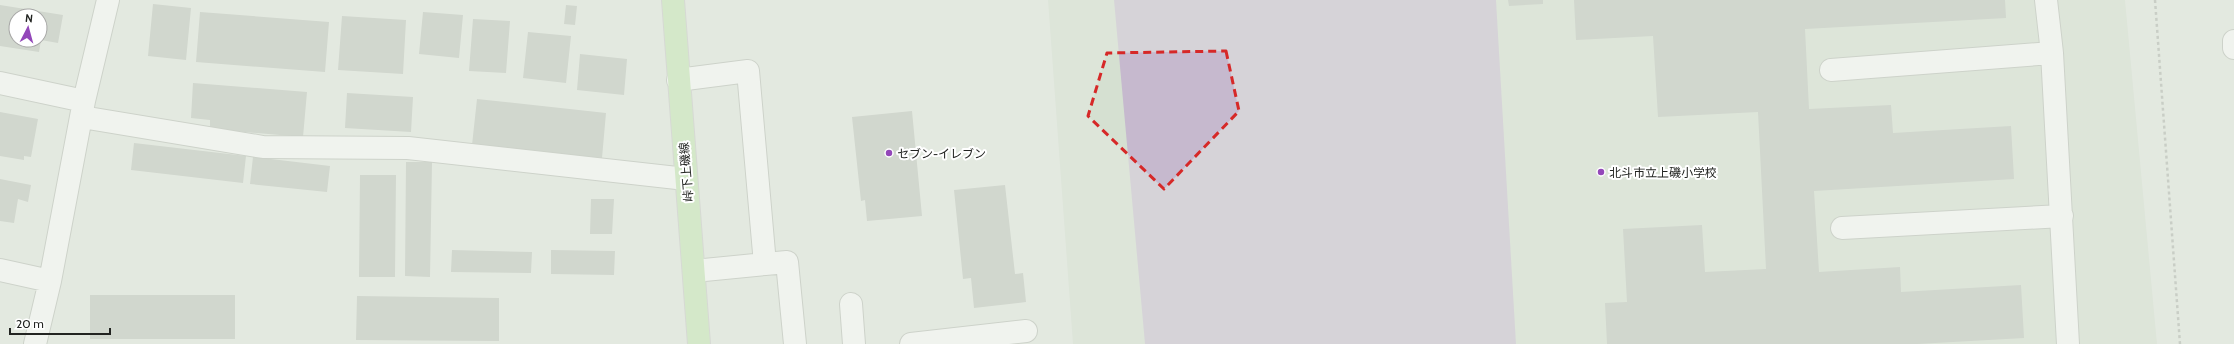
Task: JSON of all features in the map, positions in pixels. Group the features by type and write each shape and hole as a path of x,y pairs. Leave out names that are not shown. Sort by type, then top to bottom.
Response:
{"main road":[{"name":"峠下上磯線","path":"673,0 699,344"}],"street":[{"path":"35,344 50,282 83,109 108,0"},
{"path":"2046,0 2052,53 2068,344"},
{"path":"2234,41 2234,48"},
{"path":"1831,70 2052,53"},
{"path":"678,80 748,71 765,264"},
{"path":"0,83 83,109 263,147 408,148 686,179"},
{"path":"1842,228 2062,216"},
{"path":"694,271 787,262 795,344"},
{"path":"0,270 50,282"},
{"path":"851,304 854,344"},
{"path":"911,344 1026,331"}],"path":[{"path":"2155,0 2180,344"}],"highlighted area":[{"path":"1226,51 1239,111 1164,189 1088,116 1107,53"}],"shaded area":[{"name":"北斗市立上磯小学校","path":"1048,0 2125,0 2157,344 1073,344"},
{"path":"1114,0 1496,0 1516,344 1145,344"}],"building":[{"path":"1508,0 1543,0 1543,4 1509,6"},
{"path":"1574,0 2005,0 2006,18 1805,29 1809,109 1891,105 1893,133 2011,126 2014,179 1814,191 1819,272 1900,267 1901,292 2021,285 2024,338 1917,344 1607,344 1605,303 1627,302 1623,229 1702,225 1705,272 1766,269 1758,112 1658,117 1653,36 1576,40"},
{"path":"153,4 191,8 186,60 148,56"},
{"path":"0,5 19,8 8,8 8,47 0,46"},
{"path":"566,5 577,6 575,25 564,24"},
{"path":"200,12 329,22 325,72 196,62"},
{"path":"423,12 463,15 459,58 419,54"},
{"path":"48,13 63,15 58,43 48,41"},
{"path":"342,16 406,20 403,74 338,70"},
{"path":"473,19 510,21 506,73 469,71"},
{"path":"528,32 571,36 566,83 523,78"},
{"path":"13,48 40,48 39,52"},
{"path":"580,54 627,59 624,95 577,90"},
{"path":"193,83 307,92 303,137 210,129 210,120 191,118"},
{"path":"347,93 413,97 411,132 345,128"},
{"path":"477,99 606,113 602,158 472,145"},
{"path":"912,111 922,216 867,221 865,200 861,201 852,117"},
{"path":"0,112 38,119 31,157 24,156 24,160 0,156"},
{"path":"134,143 246,156 243,183 131,170"},
{"path":"253,157 330,166 327,192 250,184"},
{"path":"406,162 432,162 430,277 405,276"},
{"path":"360,175 396,175 395,277 359,277"},
{"path":"0,179 31,185 28,202 18,199 14,223 0,221"},
{"path":"1005,185 1015,274 1023,273 1026,302 974,308 971,278 963,279 954,190"},
{"path":"591,199 614,199 612,234 590,234"},
{"path":"452,250 532,252 531,273 451,272"},
{"path":"551,250 615,251 614,275 551,274"},
{"path":"90,295 235,295 235,339 90,339"},
{"path":"357,296 499,298 499,341 356,340"}],"place":[{"name":"セブン-イレブン","path":"889,153"},
{"name":"北斗市立上磯小学校","path":"1601,172"}]}
